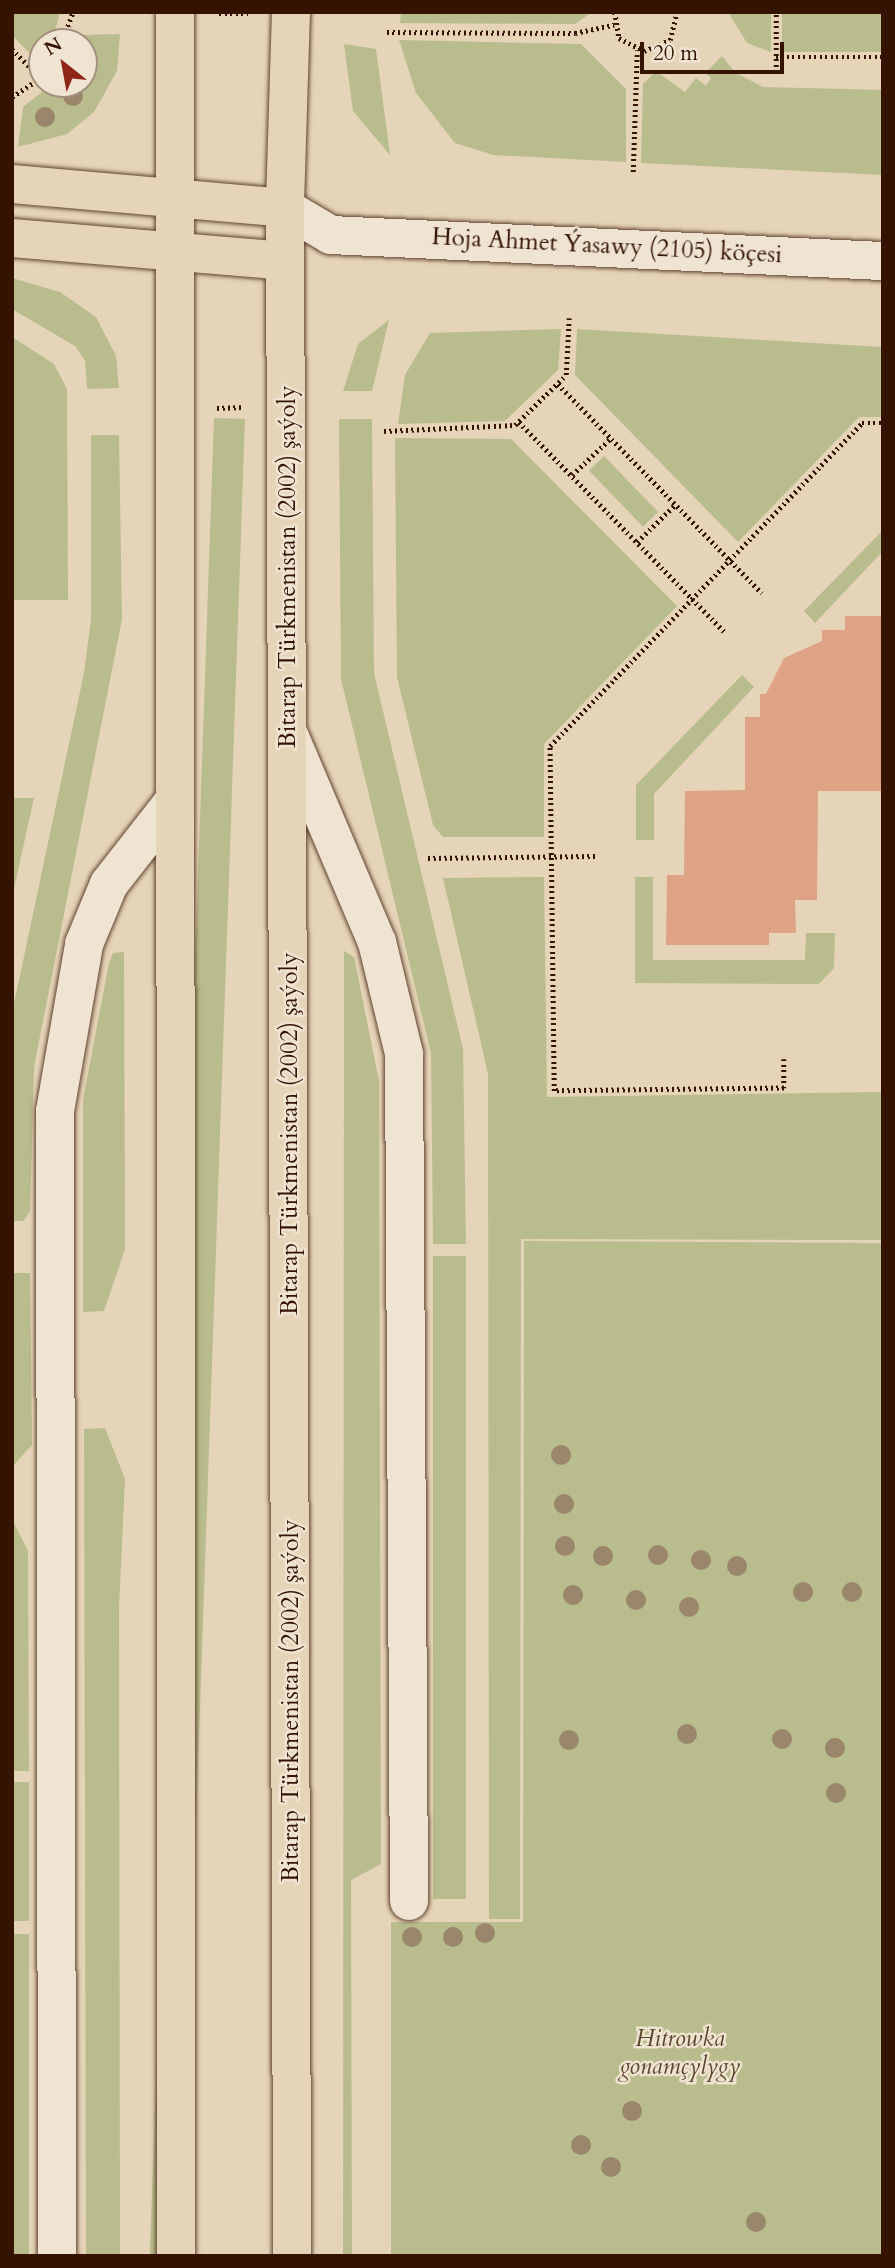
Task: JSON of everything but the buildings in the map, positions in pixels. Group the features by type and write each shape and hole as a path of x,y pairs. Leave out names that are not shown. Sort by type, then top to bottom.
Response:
{"main road":[{"path":"175,12 173,802 176,2256"},
{"name":"Bitarap Türkmenistan (2002) şaýoly","path":"291,12 285,261 289,735 292,2256"},
{"name":"Hoja Ahmet Ýasawy (2105) köçesi","path":"12,184 285,208"},
{"path":"12,239 285,261"}],"street":[{"name":"Hoja Ahmet Ýasawy (2105) köçesi","path":"285,208 331,235 883,261"},
{"path":"285,261 331,235"},
{"path":"289,735 377,942 404,1054 409,1901"},
{"path":"57,2256 55,1111 84,944 109,884 173,802"}],"path":[{"path":"615,12 614,25 620,38 637,50 658,49 670,40 677,12"},
{"path":"776,12 776,72"},
{"path":"214,14 249,14"},
{"path":"387,32 575,33 614,25"},
{"path":"12,49 28,64"},
{"path":"633,172 637,50"},
{"path":"776,57 883,57"},
{"path":"12,97 28,87"},
{"path":"384,431 502,430 519,422 566,374 569,318"},
{"path":"558,384 762,593"},
{"path":"215,408 248,407"},
{"path":"519,422 724,631"},
{"path":"784,1059 785,1088 554,1091 550,746 862,423 883,423"},
{"path":"572,475 611,438"},
{"path":"637,542 676,504"},
{"path":"428,858 595,856"}],"green space":[{"path":"12,12 60,12 56,28 28,28 28,52 12,35"},
{"path":"401,12 592,12 575,24 400,23"},
{"path":"728,12 771,12 771,52 747,43"},
{"path":"782,12 883,12 883,52 782,52"},
{"path":"120,34 117,71 94,112 67,134 18,147 23,107 34,98 98,98 98,35"},
{"path":"399,40 581,44 626,89 626,162 493,155 455,143 416,93"},
{"path":"344,44 376,49 390,155 353,111"},
{"path":"722,56 736,73 763,87 883,90 883,175 641,163 643,84 656,71 685,92 696,78 706,86 711,78 705,73"},
{"path":"12,278 60,292 96,317 116,356 119,388 87,389 85,361 75,346 12,309"},
{"path":"389,320 372,391 343,391 358,344"},
{"path":"561,329 558,370 505,421 398,424 405,375 430,333"},
{"path":"577,329 883,347 883,417 859,417 738,542 575,375"},
{"path":"12,337 54,364 67,389 68,600 12,600"},
{"path":"214,418 245,419 181,2256 150,2255"},
{"path":"339,419 372,419 374,673 463,1049 466,1244 433,1244 431,1053 341,679"},
{"path":"91,435 119,435 122,619 34,1067 30,1211 24,1221 12,1221 12,1013 84,673 91,619"},
{"path":"395,438 511,439 677,606 544,744 544,837 443,837 433,825 397,677"},
{"path":"604,456 658,512 643,527 589,471"},
{"path":"883,530 883,551 815,623 804,611"},
{"path":"742,675 754,687 654,794 654,840 636,840 636,785"},
{"path":"12,798 34,798 12,898"},
{"path":"544,877 547,1097 883,1092 883,1240 521,1239 520,1919 489,1919 488,1074 443,878"},
{"path":"635,877 653,877 653,960 805,960 806,933 835,933 834,968 819,984 635,983"},
{"path":"344,951 354,957 379,1081 381,1864 351,1880 352,2256 343,2256"},
{"path":"124,952 125,1249 104,1311 83,1312 83,1100 109,963 113,953"},
{"name":"Hitrowka gonamçylygy","path":"524,1241 883,1243 883,2256 391,2256 391,1922 523,1922"},
{"path":"433,1256 466,1256 466,1899 433,1899"},
{"path":"12,1273 30,1273 32,1445 12,1467"},
{"path":"105,1428 125,1479 119,1608 120,2256 86,2256 84,1429"},
{"path":"12,1519 28,1551 29,1771 12,1771"},
{"path":"12,1782 29,1782 29,1921 12,1921"},
{"path":"12,1934 29,1934 29,2256 12,2256"}]}
